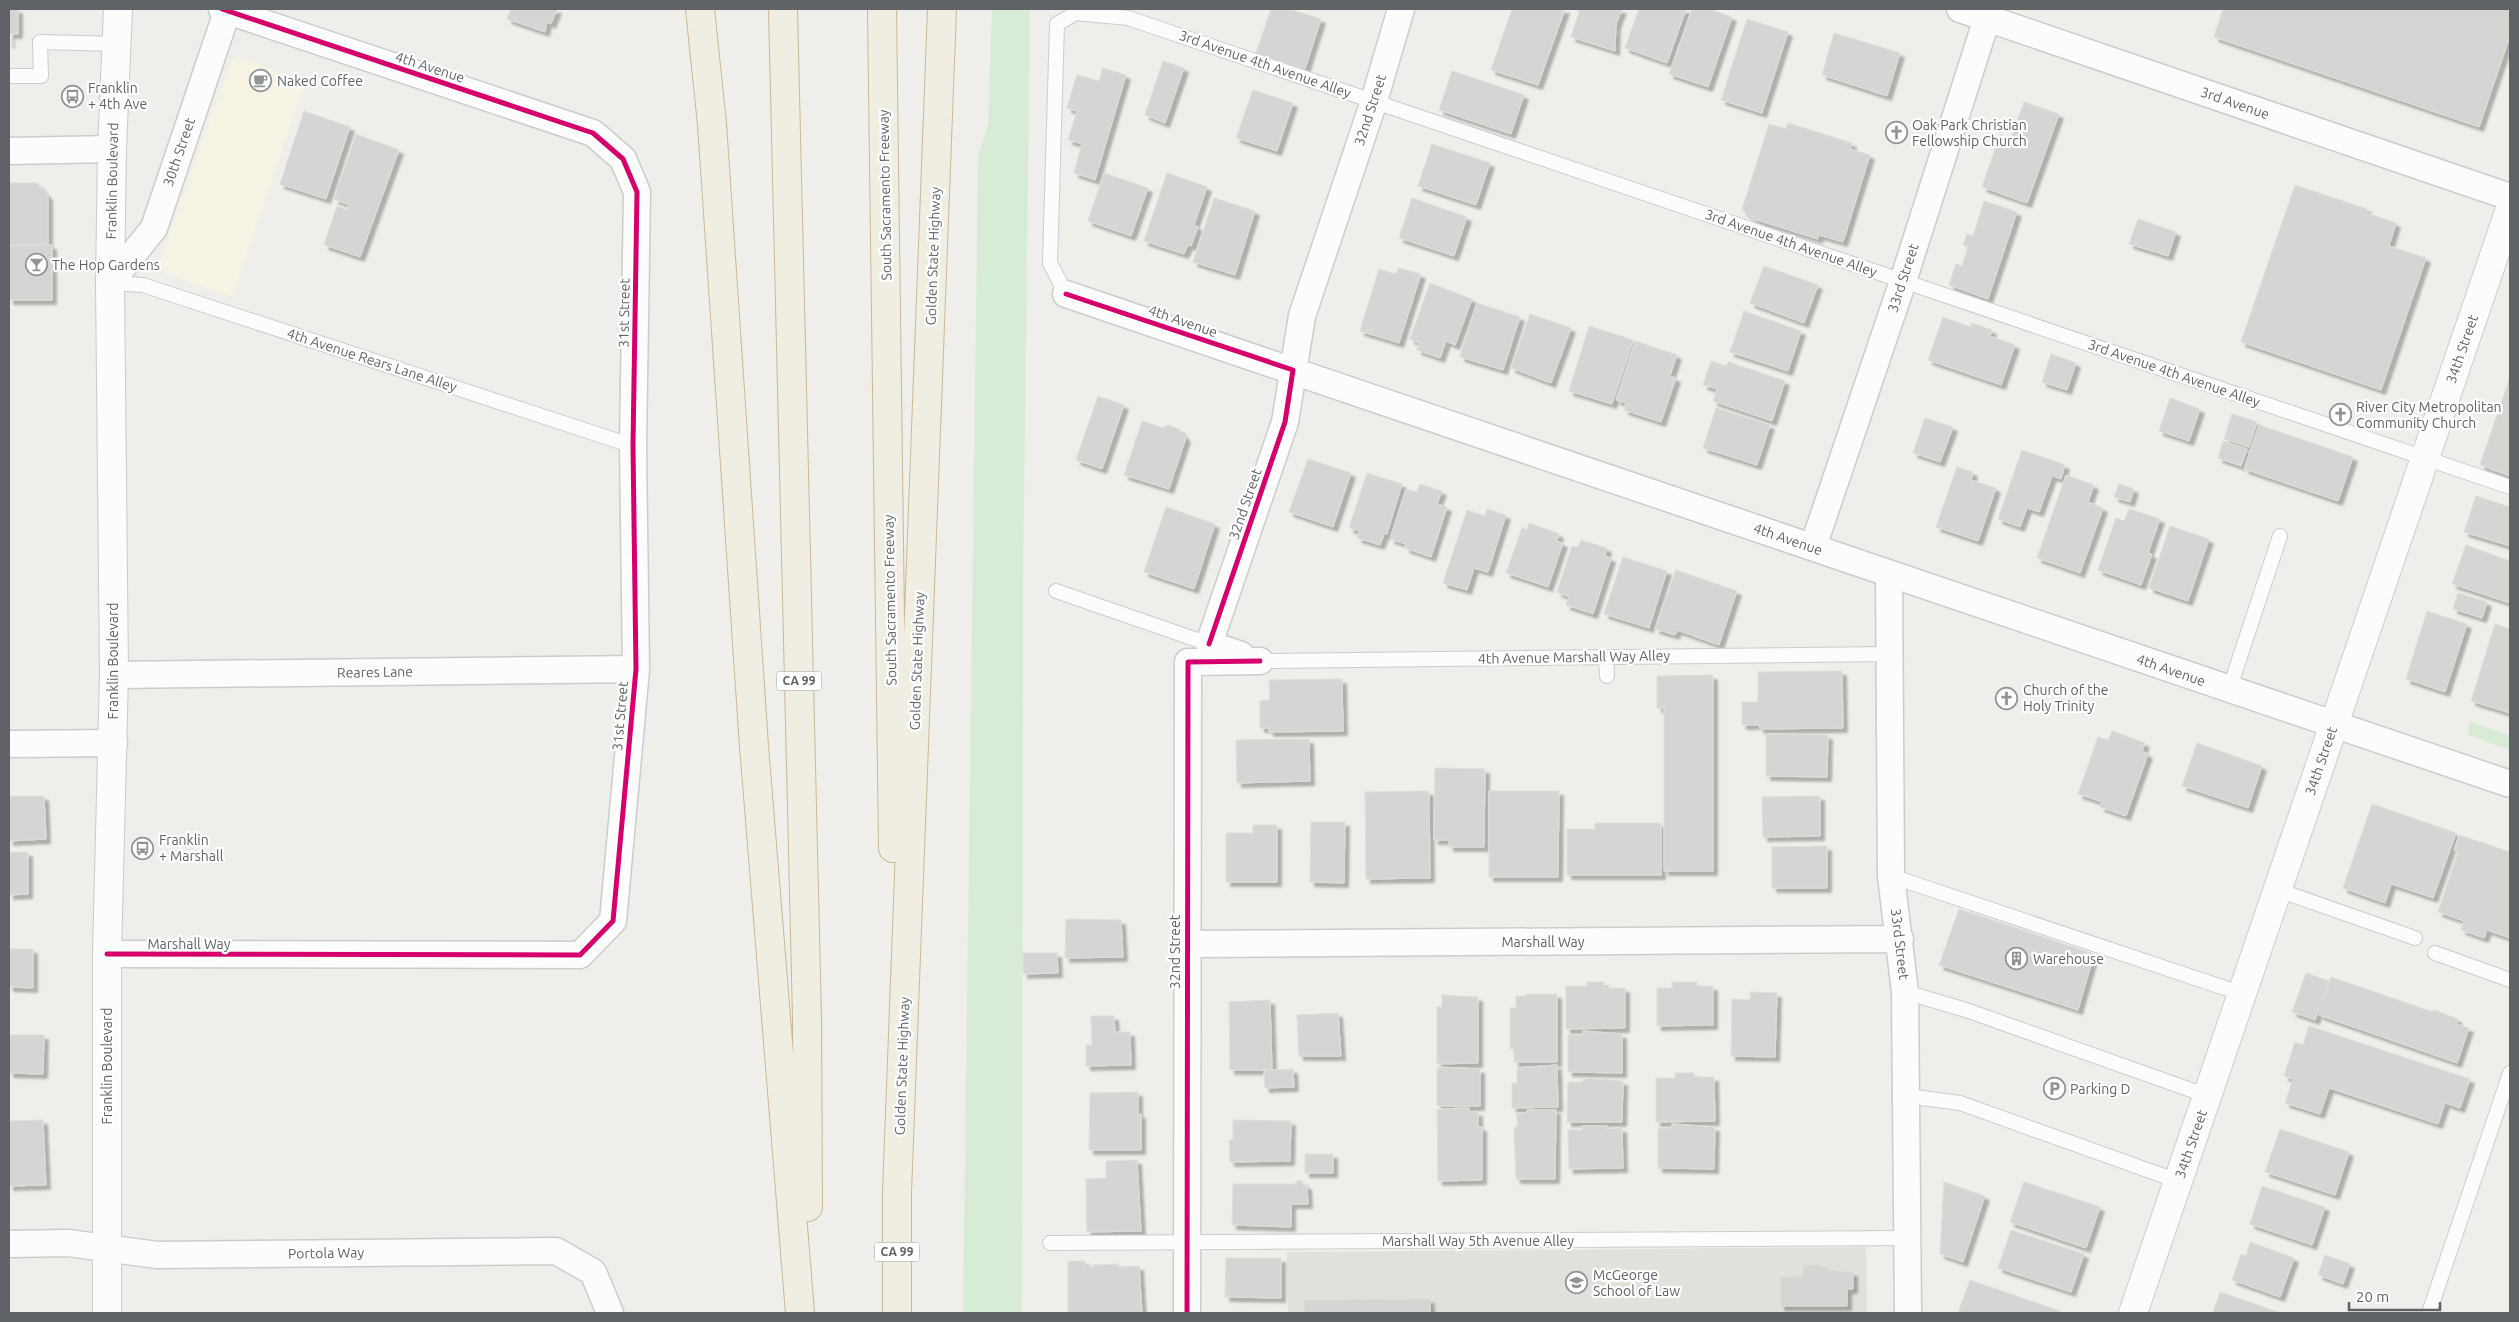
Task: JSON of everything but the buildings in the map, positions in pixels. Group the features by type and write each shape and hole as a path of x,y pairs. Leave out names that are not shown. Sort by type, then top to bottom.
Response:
{"highway":[{"path":"700,9 712,124 754,746 800,1313"},
{"name":"CA 99","path":"783,9 807,998 809,1313"},
{"name":"South Sacramento Freeway","path":"882,9 897,1192"},
{"name":"Golden State Highway","path":"897,1313 897,1192 942,9"}],"main road":[{"name":"Franklin Boulevard","path":"106,1313 107,954 114,743 110,283 112,149 118,9"},
{"name":"34th Street","path":"2133,1313 2510,209"}],"street":[{"name":"4th Avenue","path":"226,9 593,133 623,159"},
{"name":"30th Street","path":"110,283 154,228 226,9"},
{"name":"32nd Street","path":"1209,644 1285,422 1302,316 1374,101 1401,9"},
{"name":"3rd Avenue","path":"1960,9 1988,13 2510,197"},
{"name":"33rd Street","path":"1813,547 1903,281 1988,13"},
{"path":"9,151 112,149"},
{"name":"31st Street","path":"270,954 580,955 613,921 636,668 633,446 636,192 623,159"},
{"name":"4th Avenue","path":"1066,294 2510,784"},
{"name":"33rd Street","path":"1889,574 1891,876 1906,992 1908,1313"},
{"path":"1209,644 1260,661"},
{"name":"32nd Street","path":"1186,1313 1188,662 1260,661"},
{"name":"Reares Lane","path":"114,675 636,668"},
{"path":"9,744 114,743"},
{"name":"Marshall Way","path":"1186,944 1900,939"},
{"name":"Marshall Way","path":"107,954 270,954"},
{"name":"Portola Way","path":"9,1244 68,1243 106,1246 158,1255 556,1251 593,1272 610,1313"}],"lane":[{"name":"3rd Avenue 4th Avenue Alley","path":"1066,294 1050,263 1057,24 1076,13 1128,18 2510,487"},
{"path":"9,76 41,76 40,42 118,44"},
{"name":"4th Avenue Rears Lane Alley","path":"110,283 143,285 633,446"},
{"path":"2229,690 2280,536"},
{"path":"1056,591 1209,644"},
{"name":"4th Avenue Marshall Way Alley","path":"1260,661 1889,654"},
{"path":"1606,657 1607,676"},
{"path":"1891,876 2243,994"},
{"path":"2278,890 2415,938"},
{"path":"2435,953 2510,980"},
{"path":"1906,992 1966,1010 2208,1096"},
{"path":"2429,1313 2510,1073"},
{"path":"1907,1096 1960,1102 2178,1181"},
{"name":"Marshall Way 5th Avenue Alley","path":"1050,1243 1907,1238"}],"shaded area":[{"path":"238,57 306,81 232,297 165,273 161,258 231,62"},
{"name":"McGeorge School of Law","path":"1866,1247 1867,1313 1288,1313 1287,1252"}],"green space":[{"path":"992,9 1030,9 1023,587 1022,1313 963,1313 978,155 988,125"},
{"path":"2469,721 2510,736 2510,750 2468,735"}],"cycle path":[{"path":"107,954 580,955 613,921 636,669 633,446 637,192 623,159 593,133 222,9"},
{"path":"1066,294 1293,370 1285,422 1209,644"},
{"path":"1187,1313 1188,662 1260,661"}],"place":[{"name":"Naked Coffee","path":"261,81"},
{"name":"Franklin + 4th Ave","path":"72,96"},
{"name":"Oak Park Christian Fellowship Church","path":"1896,133"},
{"name":"The Hop Gardens","path":"36,265"},
{"name":"River City Metropolitan Community Church","path":"2340,415"},
{"name":"Church of the Holy Trinity","path":"2007,698"},
{"name":"Franklin + Marshall","path":"143,848"},
{"name":"Warehouse","path":"2017,959"},
{"name":"Parking D","path":"2054,1089"},
{"name":"McGeorge School of Law","path":"1577,1283"}]}
